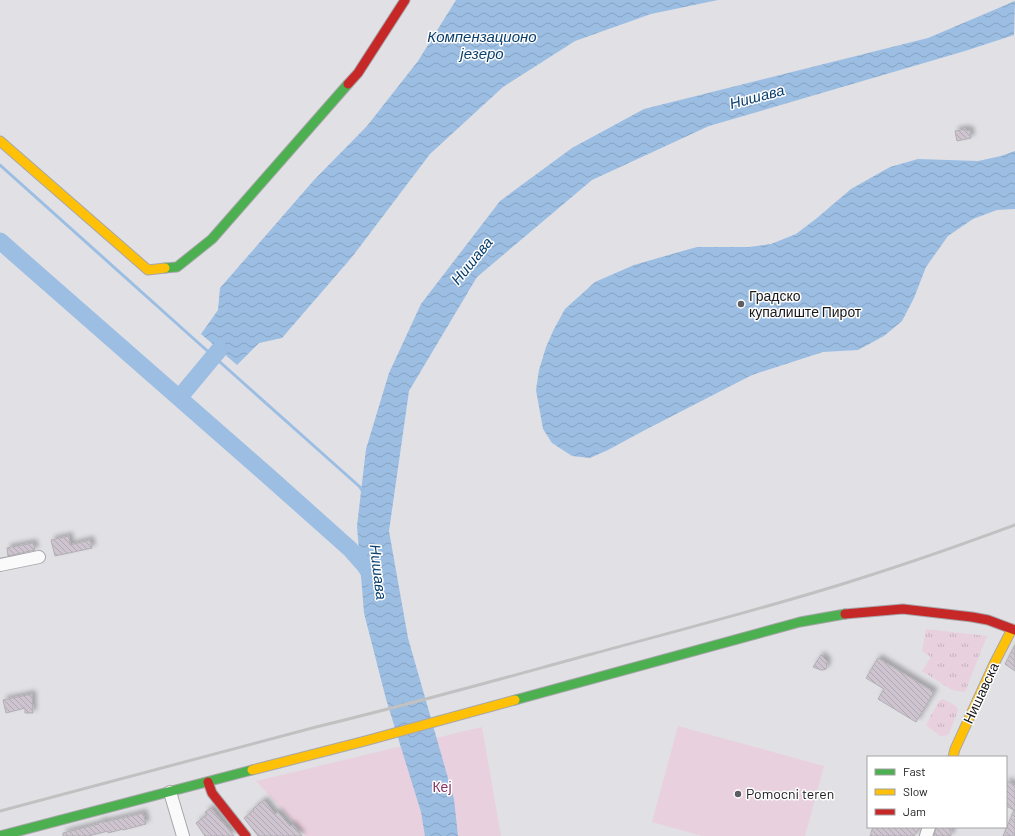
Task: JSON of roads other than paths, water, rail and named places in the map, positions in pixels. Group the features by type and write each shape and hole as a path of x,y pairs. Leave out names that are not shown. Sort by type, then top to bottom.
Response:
{"street":[{"path":"0,141 148,270 177,267 212,239 358,73 405,0"},
{"path":"0,565 39,557"},
{"path":"0,836 365,741 800,622 841,614 903,609 988,620 1013,630"},
{"name":"Нишавска","path":"952,756 991,670 1013,630"},
{"path":"208,782 212,793 246,836"},
{"path":"170,792 183,836"}],"water":[{"name":"Компензационо језеро","path":"456,0 718,0 651,14 575,41 503,87 430,154 352,257 282,338 259,343 237,365 201,334 218,310 220,288 314,180 367,126 418,61"},
{"name":"Нишава","path":"1015,1 1014,35 965,51 709,126 592,180 477,277 409,391 389,531 408,638 454,799 458,836 425,836 421,812 386,699 364,613 357,526 366,449 389,373 421,304 500,201 572,148 644,109 928,38"},
{"name":"Градско купалиште Пирот","path":"1015,151 1015,209 997,210 973,219 948,236 926,267 914,298 902,321 884,336 858,350 823,352 752,375 590,458 572,456 552,443 543,429 536,390 539,370 546,347 565,309 595,282 634,265 697,247 749,247 771,244 796,234 851,189 890,167 918,159 978,161"}],"waterway":[{"path":"0,165 360,487 363,492"},
{"name":"Нишава","path":"0,241 350,549 365,566 372,577"},
{"path":"179,398 219,350"}],"railway":[{"path":"0,811 420,701 755,610 893,568 1015,525"}],"place":[{"name":"Градско купалиште Пирот","path":"741,304"},
{"name":"Pomocni teren","path":"738,794"}],"park label":[{"name":"Кеј","path":"442,787"}]}
